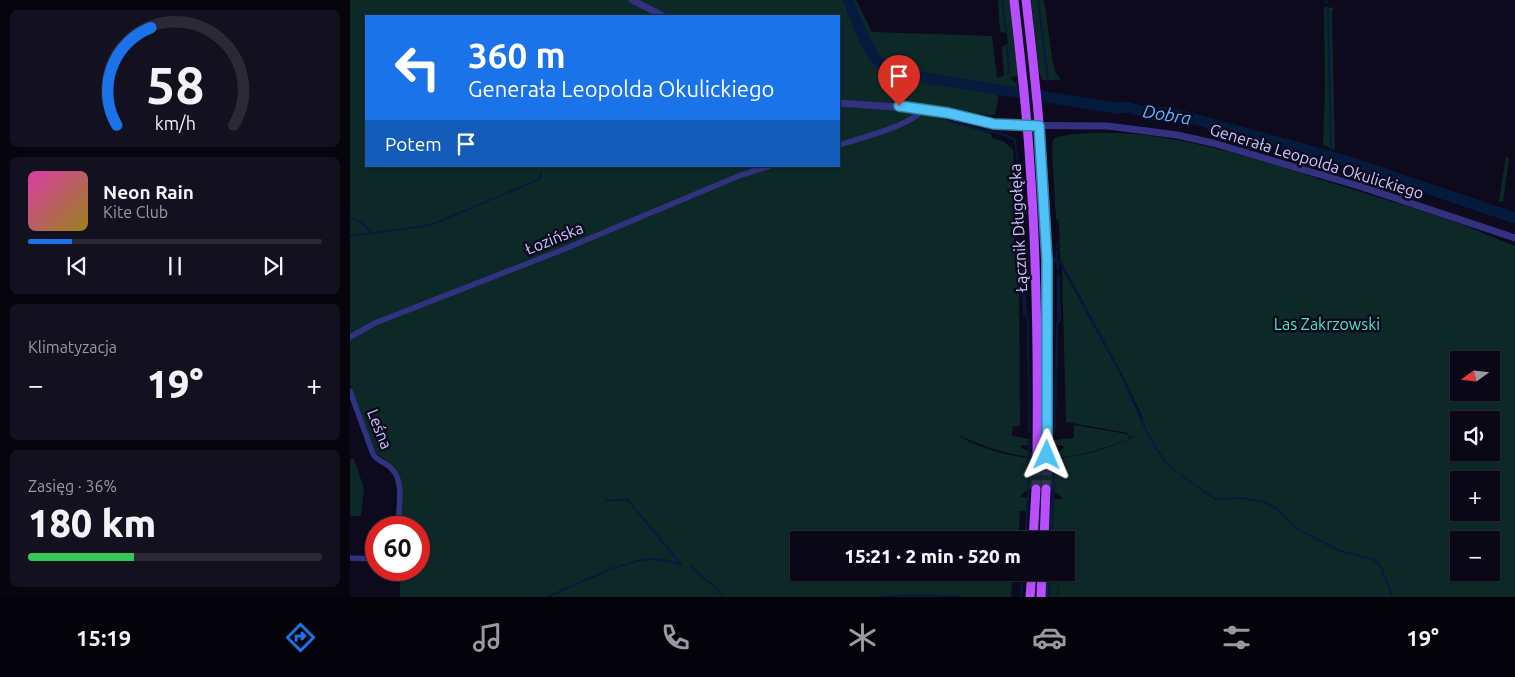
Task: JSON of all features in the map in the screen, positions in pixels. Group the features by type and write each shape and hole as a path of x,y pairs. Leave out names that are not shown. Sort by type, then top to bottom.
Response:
{"main road":[{"name":"Łącznik Długołęka","path":"1014,0 1027,126 1036,280 1038,358 1036,455"},
{"name":"Łącznik Długołęka","path":"1026,0 1039,126 1047,260 1047,455"},
{"path":"1034,531 1036,489"},
{"path":"1044,531 1046,489"},
{"path":"1030,597 1031,581"},
{"path":"1041,597 1042,581"}],"street":[{"path":"632,0 661,15"},
{"name":"Generała Leopolda Okulickiego","path":"840,103 923,109 994,124 1123,128 1194,138 1359,186 1515,238"},
{"path":"840,145 899,125 920,114 923,109"},
{"name":"Łozińska","path":"350,337 375,323 562,250 740,175 767,167"},
{"name":"Leśna","path":"350,391 373,454 377,460 390,467 396,474 399,484 398,516"},
{"path":"350,558 365,559"}],"green space":[{"name":"Las Zakrzowski","path":"350,0 856,0 872,32 992,36 997,77 1004,76 1002,49 1003,46 1008,44 1007,34 1000,31 998,0 1010,0 1018,76 1010,77 1014,82 1017,82 1017,91 998,88 995,115 930,106 927,116 957,122 991,134 992,138 1003,141 1013,150 1019,284 1020,426 1013,426 1012,436 1029,439 1030,441 1027,441 1028,445 1021,445 1021,447 1037,455 1052,454 1064,448 1063,446 1056,445 1054,443 1055,440 1074,438 1074,425 1127,434 1129,439 1135,436 1129,438 1128,433 1066,422 1062,268 1119,372 1144,426 1142,416 1124,378 1060,259 1059,220 1056,219 1052,149 1053,140 1056,137 1089,133 1123,133 1191,143 1257,160 1394,202 1467,226 1515,246 1515,597 1058,597 1059,584 1057,597 1045,597 1046,581 1075,581 1075,531 1050,531 1052,493 1053,499 1062,499 1062,497 1046,489 1035,488 1024,492 1020,497 1027,498 1026,511 1018,511 1020,514 1019,531 790,531 790,581 1012,581 1011,597 400,597 400,581 430,581 430,516 401,516 399,476 394,467 375,452 350,384","holes":["956,434 1001,451 1042,458 1083,454 1126,440 1082,455 1046,459 1009,455 973,443"]},
{"path":"1031,0 1044,0 1053,64 1061,80 1042,80 1039,72"},
{"path":"1324,7 1335,8 1332,10 1332,14 1335,150 1323,145 1325,88"},
{"path":"1506,157 1509,158 1503,202 1499,201"},
{"path":"350,459 354,459 364,489 361,516 350,516"}],"water":[{"path":"1057,278 1060,278 1061,323 1057,323"},
{"path":"1022,279 1025,279 1027,315 1023,315"}],"waterway":[{"name":"Dobra","path":"848,0 865,41 874,56 884,66 907,75 1116,108 1126,107 1148,113 1166,112 1343,160 1515,218"},
{"path":"1002,0 1006,32"},
{"path":"1038,0 1048,81"},
{"path":"1328,8 1331,157"},
{"path":"1006,74 1009,72 1007,47"},
{"path":"949,121 984,131 1000,133 1015,140 1021,185 1022,222"},
{"path":"350,236 431,225 537,180 540,178 541,172"},
{"path":"350,218 358,220 373,233"},
{"path":"1057,247 1058,243"},
{"path":"1056,261 1057,251"},
{"path":"1023,253 1024,271"},
{"path":"1054,261 1060,262 1064,268 1120,372"},
{"path":"1057,261 1058,269"},
{"path":"1058,274 1059,278"},
{"path":"1026,315 1028,321 1029,432"},
{"path":"1055,430 1057,323"},
{"path":"1123,378 1152,442 1176,472"},
{"path":"1026,531 1029,441"},
{"path":"1052,531 1055,443"},
{"path":"1182,476 1215,499 1242,498 1265,502 1276,508 1299,530 1340,551 1373,559 1381,566 1392,597"},
{"path":"606,501 627,499 680,563"},
{"path":"547,597 611,569 640,560 657,559 681,564"},
{"path":"690,566 715,587 723,597"},
{"path":"1021,597 1022,581"},
{"path":"1049,597 1050,581"},
{"path":"879,597 909,595 958,596"}],"tunnel":[{"path":"1036,489 1037,455"},
{"path":"1046,489 1047,455"}],"route":[{"path":"899,106 948,113 994,124 1039,126 1043,167 1047,260 1047,455"}]}
